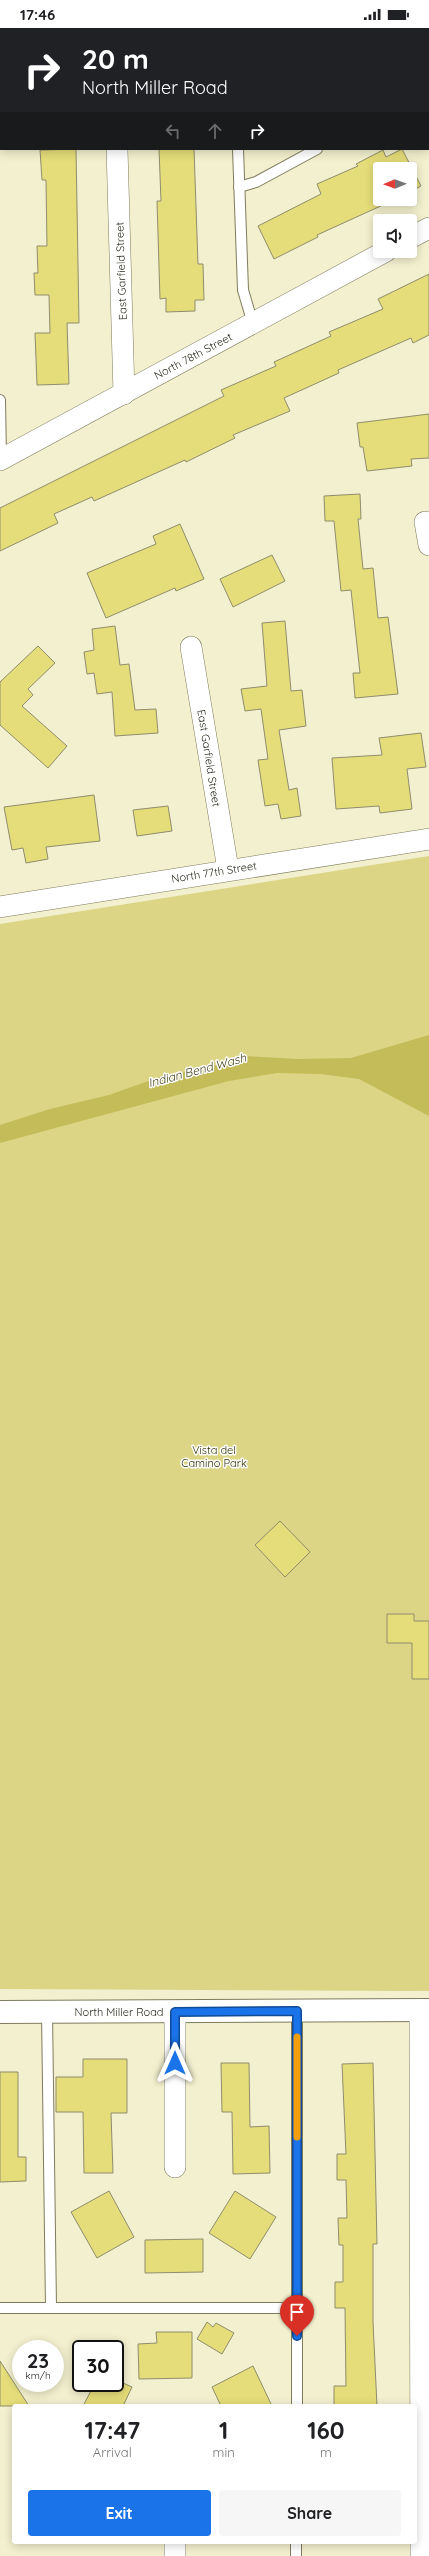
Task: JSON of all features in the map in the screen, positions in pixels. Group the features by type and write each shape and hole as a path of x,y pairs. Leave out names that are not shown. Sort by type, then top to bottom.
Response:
{"street":[{"name":"East Garfield Street","path":"117,150 124,394"},
{"path":"417,234 429,228"},
{"name":"North 78th Street","path":"1,459 124,394 373,258"},
{"path":"425,522 429,545"},
{"name":"East Garfield Street","path":"191,647 228,869"},
{"name":"North 77th Street","path":"0,907 228,869 429,839"},
{"path":"421,2556 424,2010"},
{"name":"North Miller Road","path":"0,2012 424,2010"},
{"path":"175,2012 175,2167"},
{"path":"175,2544 175,2556"}],"lane":[{"path":"238,150 242,290 253,324"},
{"path":"239,188 256,182 315,150"},
{"path":"0,400 1,459"},
{"path":"297,2011 297,2404"},
{"path":"48,2012 50,2308"},
{"path":"0,2308 297,2308"},
{"path":"296,2544 296,2556"}],"green space":[{"name":"Vista del Camino Park","path":"429,856 429,1991 0,1989 0,924"}],"shaded area":[{"path":"429,1035 429,1116 359,1079 320,1074 277,1073 229,1081 0,1143 0,1125 50,1109 109,1095 165,1075 201,1070 245,1056 297,1059 351,1058"}],"building":[{"path":"40,150 76,150 79,323 67,323 69,384 37,385 35,333 50,333 49,295 35,295 34,273 38,273 37,246 47,246 46,180 42,180"},
{"path":"159,150 194,150 198,264 203,264 204,300 195,300 195,311 166,312 166,298 160,299 157,201 161,201"},
{"path":"383,150 386,157 403,150 409,162 373,162 373,206 381,206 317,235 318,237 274,259 258,226 321,194 317,184 358,166 356,164"},
{"path":"417,178 421,186 417,188"},
{"path":"429,274 429,335 413,343 411,338 338,370 339,373 284,398 290,411 233,435 235,438 186,462 185,460 94,501 92,497 54,514 58,523 0,551 0,508 224,396 221,390 276,366 274,362 331,336 329,332 383,309 378,299"},
{"path":"429,414 429,458 411,459 412,466 367,471 363,447 360,447 357,423"},
{"path":"360,494 361,519 358,519 363,569 373,568 378,618 388,617 398,694 355,698 353,673 360,673 351,590 341,591 334,521 325,521 324,496"},
{"path":"180,524 204,579 176,591 175,588 106,618 87,573 156,544 153,536"},
{"path":"272,555 285,581 233,607 220,579"},
{"path":"285,621 291,691 302,690 306,726 279,730 289,790 297,788 301,816 281,819 278,804 265,806 258,760 268,759 261,709 245,711 241,689 267,686 262,623"},
{"path":"115,626 120,665 129,664 135,710 156,709 158,733 115,736 112,692 97,694 94,673 87,674 84,652 94,650 92,629"},
{"path":"38,646 55,663 28,689 33,695 22,706 67,746 48,768 0,725 0,682"},
{"path":"421,733 426,767 407,769 412,809 380,813 379,806 336,809 332,758 382,755 379,738"},
{"path":"94,795 100,841 46,847 48,859 26,863 23,848 12,850 4,807"},
{"path":"168,806 172,831 137,836 133,810"},
{"path":"280,1521 310,1552 285,1577 255,1545"},
{"path":"387,1614 414,1614 414,1621 429,1621 429,1679 412,1679 412,1643 387,1643"},
{"path":"83,2059 127,2059 127,2113 111,2113 113,2173 84,2173 83,2112 56,2112 56,2077 83,2077"},
{"path":"221,2063 249,2063 250,2127 269,2126 270,2173 233,2174 232,2112 222,2112"},
{"path":"373,2063 377,2244 373,2244 373,2322 377,2404 334,2404 334,2386 346,2386 345,2308 335,2308 335,2282 343,2282 343,2245 339,2245 338,2218 347,2218 346,2180 337,2180 337,2154 346,2154 342,2064"},
{"path":"0,2072 18,2072 18,2157 26,2157 26,2181 0,2182"},
{"path":"109,2191 134,2237 97,2258 71,2212"},
{"path":"235,2191 276,2217 250,2259 209,2233"},
{"path":"203,2239 203,2272 145,2273 145,2240"},
{"path":"207,2322 213,2327 216,2323 234,2333 222,2354 197,2339"},
{"path":"156,2332 192,2332 192,2378 139,2379 138,2344 157,2343"},
{"path":"0,2361 12,2380 12,2392 20,2392 28,2404 12,2404 12,2406 0,2406"},
{"path":"253,2366 271,2404 220,2404 212,2387"},
{"path":"124,2383 132,2387 124,2404 84,2404 90,2392 124,2392"}],"slow traffic":[{"path":"297,2037 297,2137"}],"route":[{"path":"175,2063 175,2012 297,2011 297,2336"}],"water label":[{"name":"Indian Bend Wash","path":"197,1070"}]}
